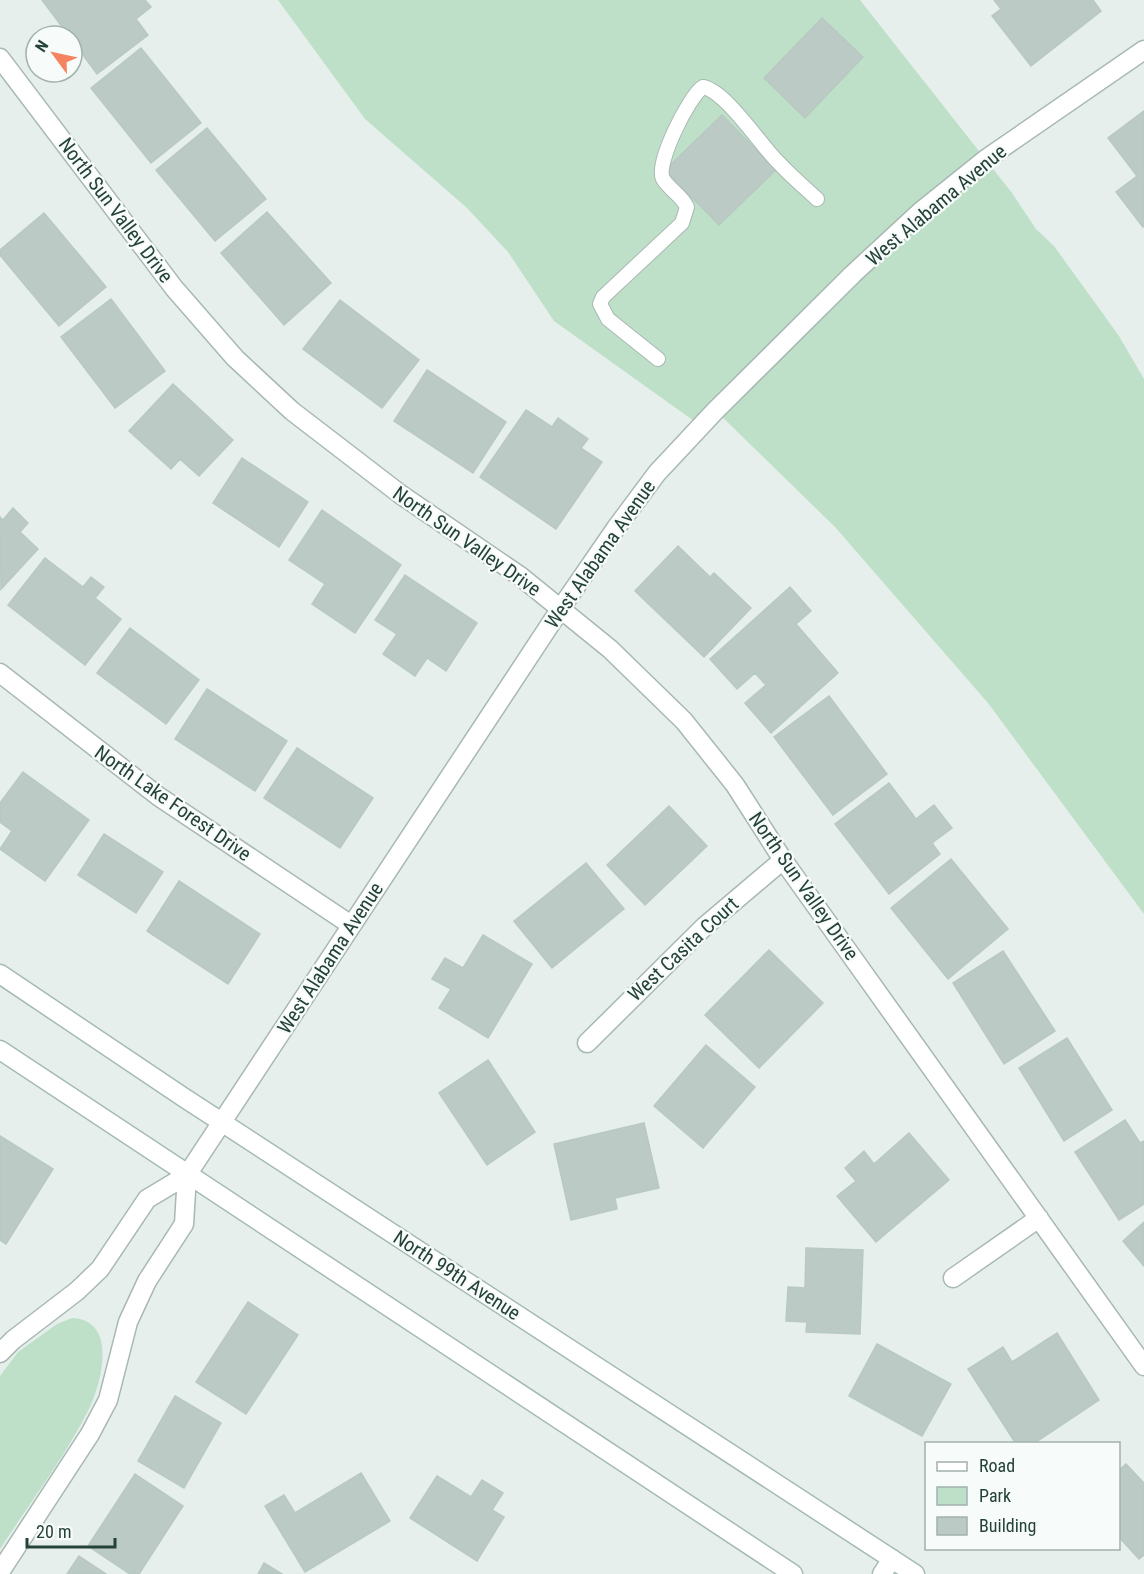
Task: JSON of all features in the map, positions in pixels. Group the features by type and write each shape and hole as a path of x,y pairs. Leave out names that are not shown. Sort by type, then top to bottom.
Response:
{"street":[{"name":"West Alabama Avenue","path":"0,1353 13,1340 77,1291 100,1269 147,1199 187,1175 561,608 657,473 854,274 920,212 986,159 1144,50"},
{"name":"North Sun Valley Drive","path":"0,58 174,288 235,358 292,411 346,453 561,608 610,649 684,721 735,785 783,860 1144,1366"},
{"name":"North Lake Forest Drive","path":"0,673 158,796 351,925"},
{"name":"West Casita Court","path":"587,1043 705,926 783,860"},
{"name":"North 99th Avenue","path":"0,974 887,1566 915,1574"},
{"path":"0,1050 793,1574"},
{"name":"West Alabama Avenue","path":"0,1572 90,1434 108,1400 128,1322 147,1281 184,1224 187,1175"},
{"path":"953,1278 1039,1218"}],"lane":[{"path":"658,359 608,319 600,304 603,297 682,223 687,207 663,179 662,171 673,132 696,92 703,87 708,88 726,103 778,163 817,199"}],"green space":[{"path":"278,0 860,0 1012,193 1036,229 1054,246 1119,336 1144,379 1144,914 988,703 835,527 716,411 701,426 554,321 508,252 467,208 365,119"},
{"path":"72,1318 86,1321 96,1329 101,1341 103,1354 94,1397 69,1445 0,1549 0,1376 18,1352 57,1324"}],"building":[{"path":"42,0 145,0 151,7 136,19 148,35 97,74 84,56 84,24 60,24"},
{"path":"994,0 1093,0 1101,11 1031,66 992,16 1001,9"},
{"path":"822,18 863,57 805,118 764,78"},
{"path":"141,48 201,123 151,163 91,88"},
{"path":"1144,111 1143,227 1116,192 1137,176 1108,138"},
{"path":"722,115 776,170 719,225 665,170"},
{"path":"207,128 266,199 215,241 156,170"},
{"path":"267,212 331,283 284,325 221,253"},
{"path":"44,213 106,287 59,326 0,255 0,250"},
{"path":"111,299 165,371 115,408 61,337"},
{"path":"340,300 419,360 382,408 303,349"},
{"path":"427,370 506,422 473,473 394,421"},
{"path":"173,384 233,440 199,476 180,459 171,469 129,431"},
{"path":"526,410 552,427 558,418 588,439 581,448 602,462 556,529 480,477"},
{"path":"242,458 308,502 279,547 213,503"},
{"path":"13,508 28,523 20,532 38,549 1,589 0,517 3,520"},
{"path":"322,510 401,565 355,633 312,604 325,584 289,560"},
{"path":"678,546 710,577 714,573 751,608 704,657 635,591"},
{"path":"45,558 83,587 91,577 104,587 95,598 121,619 85,665 8,605"},
{"path":"405,575 477,623 446,671 427,658 415,676 383,654 397,634 375,620"},
{"path":"790,587 811,611 796,624 838,673 771,733 745,703 766,685 755,673 737,689 710,659"},
{"path":"130,628 199,680 166,724 97,673"},
{"path":"207,689 287,741 255,791 175,739"},
{"path":"829,696 887,774 833,815 774,737"},
{"path":"297,748 373,798 340,848 264,798"},
{"path":"23,772 89,820 45,881 0,849 12,831 0,822 0,803"},
{"path":"889,783 916,819 934,805 952,828 932,843 940,854 889,894 835,824"},
{"path":"669,806 707,846 645,905 607,865"},
{"path":"104,834 163,872 136,913 78,875"},
{"path":"951,859 1008,929 948,979 891,908"},
{"path":"586,863 624,909 552,968 514,921"},
{"path":"179,881 260,934 228,984 147,931"},
{"path":"483,935 532,964 488,1038 439,1008 451,989 432,979 445,958 463,968"},
{"path":"769,950 823,1003 759,1068 705,1015"},
{"path":"1003,951 1055,1031 1004,1064 953,983"},
{"path":"1067,1038 1112,1110 1064,1141 1019,1068"},
{"path":"706,1045 755,1087 703,1148 654,1106"},
{"path":"488,1060 535,1132 487,1165 439,1093"},
{"path":"1125,1120 1140,1143 1144,1141 1144,1204 1119,1220 1075,1152"},
{"path":"644,1123 659,1188 615,1198 617,1209 571,1220 554,1144"},
{"path":"909,1133 949,1180 876,1242 837,1196 856,1181 845,1168 864,1151 874,1164"},
{"path":"0,1136 53,1169 6,1244 0,1240"},
{"path":"1144,1222 1144,1266 1123,1241"},
{"path":"806,1248 863,1250 860,1334 806,1332 807,1322 786,1321 788,1287 805,1288"},
{"path":"248,1302 298,1335 246,1414 196,1382"},
{"path":"1057,1333 1099,1400 1036,1442 1015,1442 968,1369 1003,1347 1012,1362"},
{"path":"877,1344 951,1384 922,1436 849,1396"},
{"path":"175,1396 221,1423 184,1488 138,1461"},
{"path":"1126,1464 1144,1483 1144,1555 1139,1559 1120,1538 1120,1469"},
{"path":"361,1473 390,1521 305,1572 265,1506 284,1495 295,1513"},
{"path":"135,1474 183,1506 139,1574 130,1574 88,1546"},
{"path":"437,1476 471,1497 482,1480 503,1493 492,1510 504,1517 477,1561 410,1518"},
{"path":"79,1556 106,1574 67,1574"},
{"path":"264,1563 282,1574 258,1574"}]}
